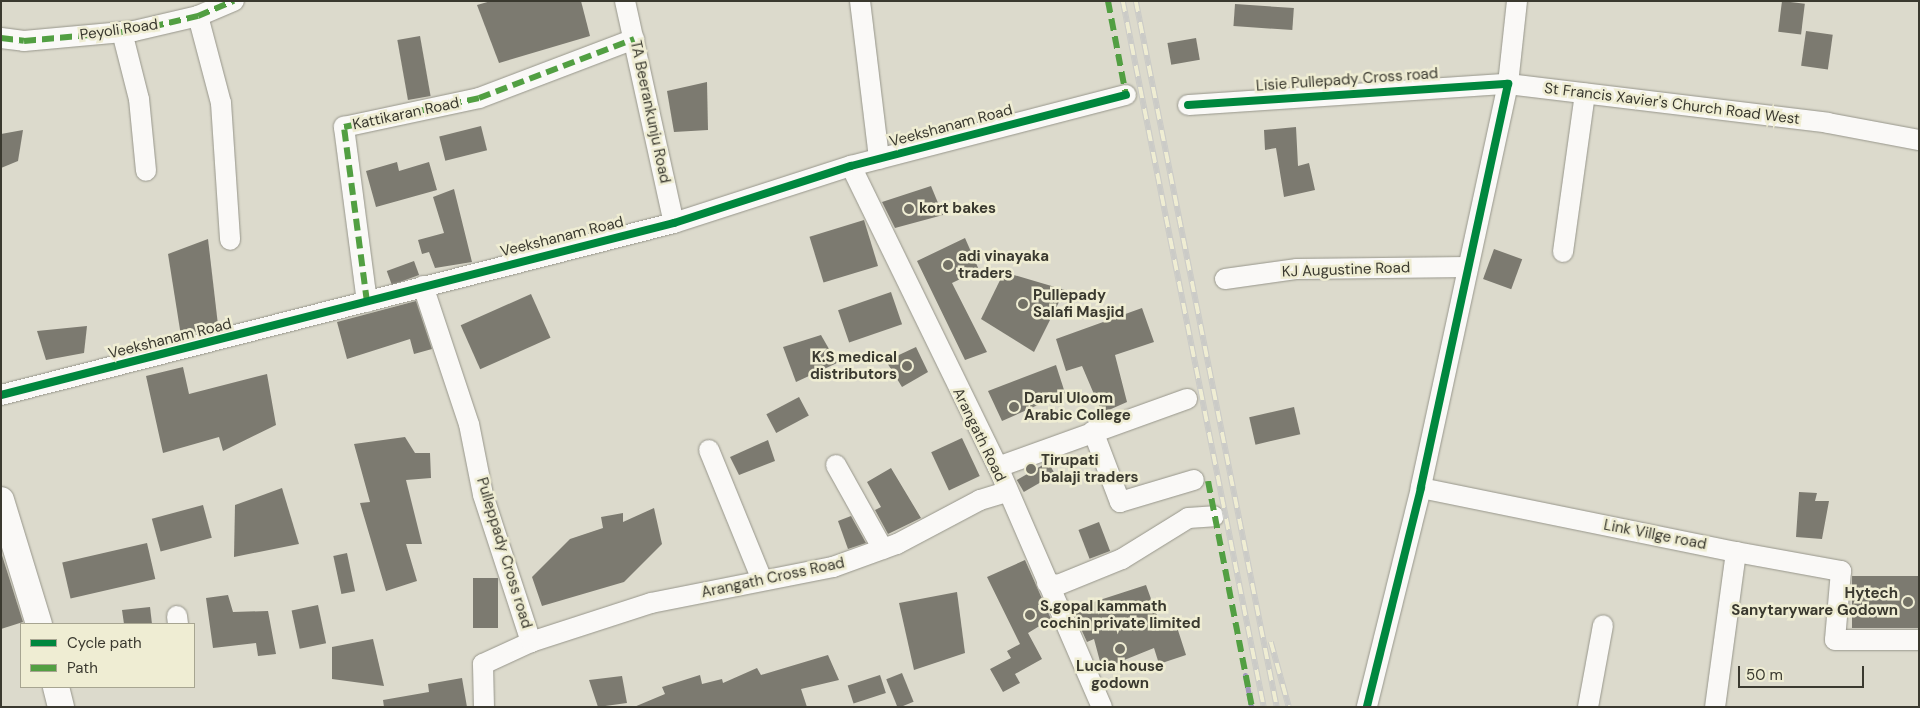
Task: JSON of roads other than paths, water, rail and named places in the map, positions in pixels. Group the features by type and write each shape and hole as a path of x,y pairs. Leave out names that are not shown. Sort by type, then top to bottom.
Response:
{"main road":[{"path":"1,500 5,527 39,623"},
{"path":"56,688 62,707"}],"street":[{"name":"Peyoli Road","path":"1,38 24,41 122,32 198,16 234,1"},
{"name":"TA Beerankunju Road","path":"625,1 674,223"},
{"path":"860,1 879,159"},
{"path":"1367,707 1421,488 1508,84 1517,1"},
{"path":"198,16 222,103 230,240"},
{"path":"122,32 139,99 146,171"},
{"name":"Kattikaran Road","path":"367,302 344,127 480,98 634,39"},
{"name":"St Francis Xavier's Church Road West","path":"1508,84 1828,123 1919,140"},
{"name":"Lisie Pullepady Cross road","path":"1188,106 1508,84"},
{"path":"1563,252 1585,94"},
{"name":"Veekshanam Road","path":"1,394 674,223 851,166 1126,95"},
{"name":"Arangath Road","path":"851,166 998,467 1006,492 1102,707"},
{"name":"KJ Augustine Road","path":"1225,279 1297,269 1468,267"},
{"name":"Pulleppady Cross road","path":"422,286 469,424 483,495 531,642 483,664 484,707"},
{"path":"998,467 1093,431 1187,399"},
{"path":"1093,431 1120,502 1194,480"},
{"path":"709,450 762,580"},
{"path":"836,465 883,549"},
{"name":"Link Villge road","path":"1421,488 1736,552 1841,571 1835,640 1919,640"},
{"name":"Arangath Cross Road","path":"531,642 651,603 833,567 883,549 980,500 1006,492"},
{"path":"1047,583 1058,585 1122,559 1188,518 1214,516"},
{"path":"1715,707 1736,552"},
{"path":"1588,707 1603,625"}],"waterway":[{"path":"1245,675 1251,707"}],"railway":[{"path":"1123,1 1264,707"},
{"path":"1136,1 1277,707"},
{"path":"1271,642 1289,707"}],"place":[{"name":"kort bakes","path":"909,209"},
{"name":"adi vinayaka traders","path":"948,265"},
{"name":"Pullepady Salafi Masjid","path":"1023,304"},
{"name":"K.S medical distributors","path":"907,366"},
{"name":"Darul Uloom Arabic College","path":"1014,407"},
{"name":"Tirupati balaji traders","path":"1031,469"},
{"name":"Hytech Sanytaryware Godown","path":"1908,602"},
{"name":"S.gopal kammath cochin private limited","path":"1030,615"},
{"name":"Lucia house godown","path":"1120,649"}]}
